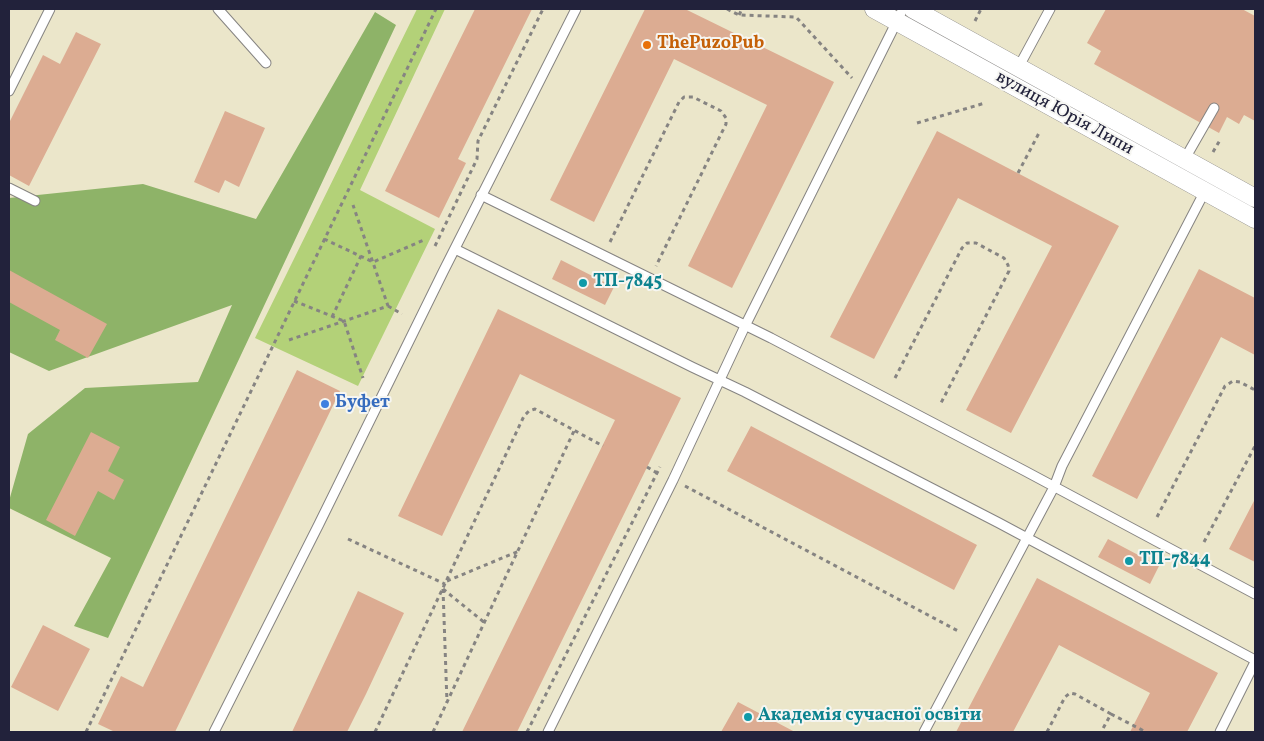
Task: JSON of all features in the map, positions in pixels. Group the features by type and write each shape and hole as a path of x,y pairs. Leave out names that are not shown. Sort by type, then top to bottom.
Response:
{"street":[{"name":"вулиця Юрія Липи","path":"874,9 900,15 1010,84 1204,191 1254,215"},
{"name":"вулиця Юрія Липи","path":"913,9 1255,198"}],"lane":[{"path":"9,91 50,9"},
{"path":"218,9 266,63"},
{"path":"214,732 324,515 454,249 576,9"},
{"path":"1010,84 1050,9"},
{"path":"548,732 673,480 745,326 900,15"},
{"path":"1175,175 1214,108"},
{"path":"924,732 1054,487 1062,466 1213,175"},
{"path":"9,188 35,201"},
{"path":"482,195 745,326 1255,594"},
{"path":"454,249 720,380 1026,538 1255,661 1220,732"}],"path":[{"path":"86,732 436,9"},
{"path":"435,246 477,160 478,141 543,9"},
{"path":"728,9 738,15 796,18 852,78"},
{"path":"738,15 742,9"},
{"path":"974,22 981,9"},
{"path":"609,244 679,102 684,97 693,97 721,111 726,118 726,124 656,266"},
{"path":"917,123 985,103"},
{"path":"1018,173 1039,133"},
{"path":"1212,153 1220,140"},
{"path":"353,205 388,306 402,314"},
{"path":"324,239 373,262 424,240"},
{"path":"895,378 962,248 967,243 976,243 1004,258 1009,271 941,403"},
{"path":"332,317 361,256"},
{"path":"294,301 344,322 363,378"},
{"path":"289,340 388,306"},
{"path":"1157,517 1225,386 1233,381 1240,382 1255,390"},
{"path":"374,732 524,416 529,411 535,409 602,446"},
{"path":"433,732 574,431"},
{"path":"1204,542 1255,446"},
{"path":"528,732 661,464"},
{"path":"647,467 657,472"},
{"path":"684,486 963,634"},
{"path":"348,539 446,583 519,550"},
{"path":"443,588 485,623"},
{"path":"443,588 447,704"},
{"path":"1046,732 1065,696 1070,693 1146,732"},
{"path":"1101,732 1111,714"}],"green space":[{"path":"417,9 445,9 360,190 435,229 358,386 255,338"},
{"path":"375,12 396,25 108,638 74,626 111,558 9,508 9,501 28,434 85,388 198,382 232,305 49,371 9,352 9,198 143,184 256,219"}],"building":[{"path":"475,9 532,9 458,159 466,163 439,218 385,191"},
{"path":"645,9 685,9 834,82 732,288 688,266 767,105 674,59 594,222 550,200"},
{"path":"1106,9 1242,9 1255,16 1255,121 1244,115 1239,124 1227,117 1219,133 1094,64 1101,51 1087,43"},
{"path":"76,32 101,44 29,186 9,175 9,123 43,55 60,64"},
{"path":"225,111 265,128 239,187 225,180 219,193 194,182"},
{"path":"937,131 1119,226 1011,433 966,410 1052,246 958,198 874,359 830,337"},
{"name":"ТП-7845","path":"561,260 614,287 605,305 552,279"},
{"path":"1199,269 1255,298 1255,355 1221,337 1137,499 1092,476"},
{"path":"9,270 107,324 88,358 55,340 60,330 9,302"},
{"path":"498,309 681,398 517,732 462,732 615,420 520,374 442,536 398,516"},
{"path":"297,370 340,391 175,732 115,732 98,724 121,676 143,687"},
{"path":"751,426 977,545 954,590 727,471"},
{"path":"91,432 120,447 108,471 124,480 114,500 98,491 75,536 46,520"},
{"path":"1255,499 1255,562 1229,549"},
{"name":"ТП-7844","path":"1108,539 1159,566 1150,584 1098,557"},
{"path":"1037,578 1218,673 1187,732 1130,732 1150,693 1059,645 1013,732 956,732"},
{"path":"358,591 404,613 347,732 292,732"},
{"path":"43,625 90,649 58,711 11,687"},
{"name":"Академія сучасної освіти","path":"738,702 795,732 721,732"}],"place":[{"name":"ThePuzoPub","path":"647,45"},
{"name":"ТП-7845","path":"583,283"},
{"name":"Буфет","path":"325,404"},
{"name":"ТП-7844","path":"1129,561"},
{"name":"Академія сучасної освіти","path":"748,717"}]}
